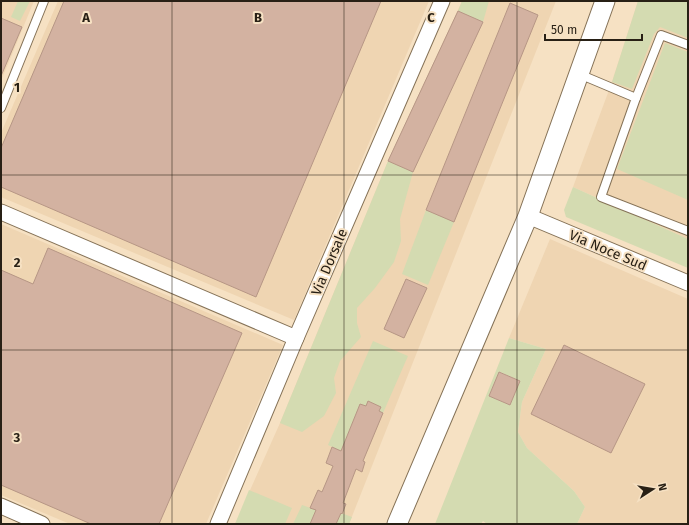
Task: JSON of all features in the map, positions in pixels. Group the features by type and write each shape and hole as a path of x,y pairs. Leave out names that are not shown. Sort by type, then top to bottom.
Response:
{"street":[{"name":"Via Dorsale","path":"218,524 296,338 442,1"},
{"path":"397,524 528,216 605,1"},
{"path":"1,212 296,338"},
{"name":"Via Noce Sud","path":"528,216 688,284"},
{"path":"1,506 42,524"}],"lane":[{"path":"1,108 44,1"},
{"path":"688,46 662,35 636,98 601,197 688,231"},
{"path":"579,74 636,98"}],"shaded area":[{"path":"1,1 34,1 1,81"},
{"path":"58,1 429,1 294,320 1,197 1,133"},
{"path":"462,1 556,1 349,524 235,524 280,423 388,161"},
{"path":"638,1 688,1 688,239 573,187 612,82"},
{"path":"1,224 283,345 206,524 70,524 1,495"},
{"path":"550,239 688,299 688,524 577,524 585,507 574,491 527,448 518,432 522,402 546,349 509,338"}],"green space":[{"path":"18,1 30,1 20,21 11,17"},
{"path":"462,1 489,1 483,22 458,11"},
{"path":"638,1 688,1 688,38 660,27 654,34 632,89 612,82"},
{"path":"665,43 688,52 688,200 617,169"},
{"path":"388,161 413,172 400,219 401,241 394,262 375,288 357,308 357,323 361,337 340,361 334,378 336,393 324,416 302,432 280,423"},
{"path":"573,187 688,239 688,268 566,217 564,210"},
{"path":"426,210 454,222 428,285 402,274"},
{"path":"509,338 546,349 522,402 518,432 527,448 574,491 585,507 577,524 487,524 483,521 481,524 435,524","holes":["500,372 520,381 510,405 489,396"]},
{"path":"373,341 408,356 383,413 379,411 381,407 368,401 366,406 360,404 341,451 328,445"},
{"path":"249,490 292,508 285,524 235,524"},
{"path":"302,505 316,510 310,524 293,524"},
{"path":"341,513 352,517 349,524 336,524"}],"building":[{"path":"64,1 381,1 256,297 1,187 1,148"},
{"path":"510,3 538,15 454,222 426,210"},
{"path":"458,11 483,22 413,172 388,161"},
{"path":"1,18 22,27 1,76"},
{"path":"48,248 242,333 159,524 91,524 1,485 1,270 33,284"},
{"path":"406,279 427,288 404,338 384,329"},
{"path":"564,345 645,384 611,453 531,414"},
{"path":"499,372 520,381 510,405 489,396"},
{"path":"368,401 381,407 379,411 383,413 363,461 365,462 362,472 356,469 343,503 346,504 336,524 310,524 316,510 310,508 318,490 322,492 333,466 326,463 332,447 341,451 360,404 366,406"}]}
